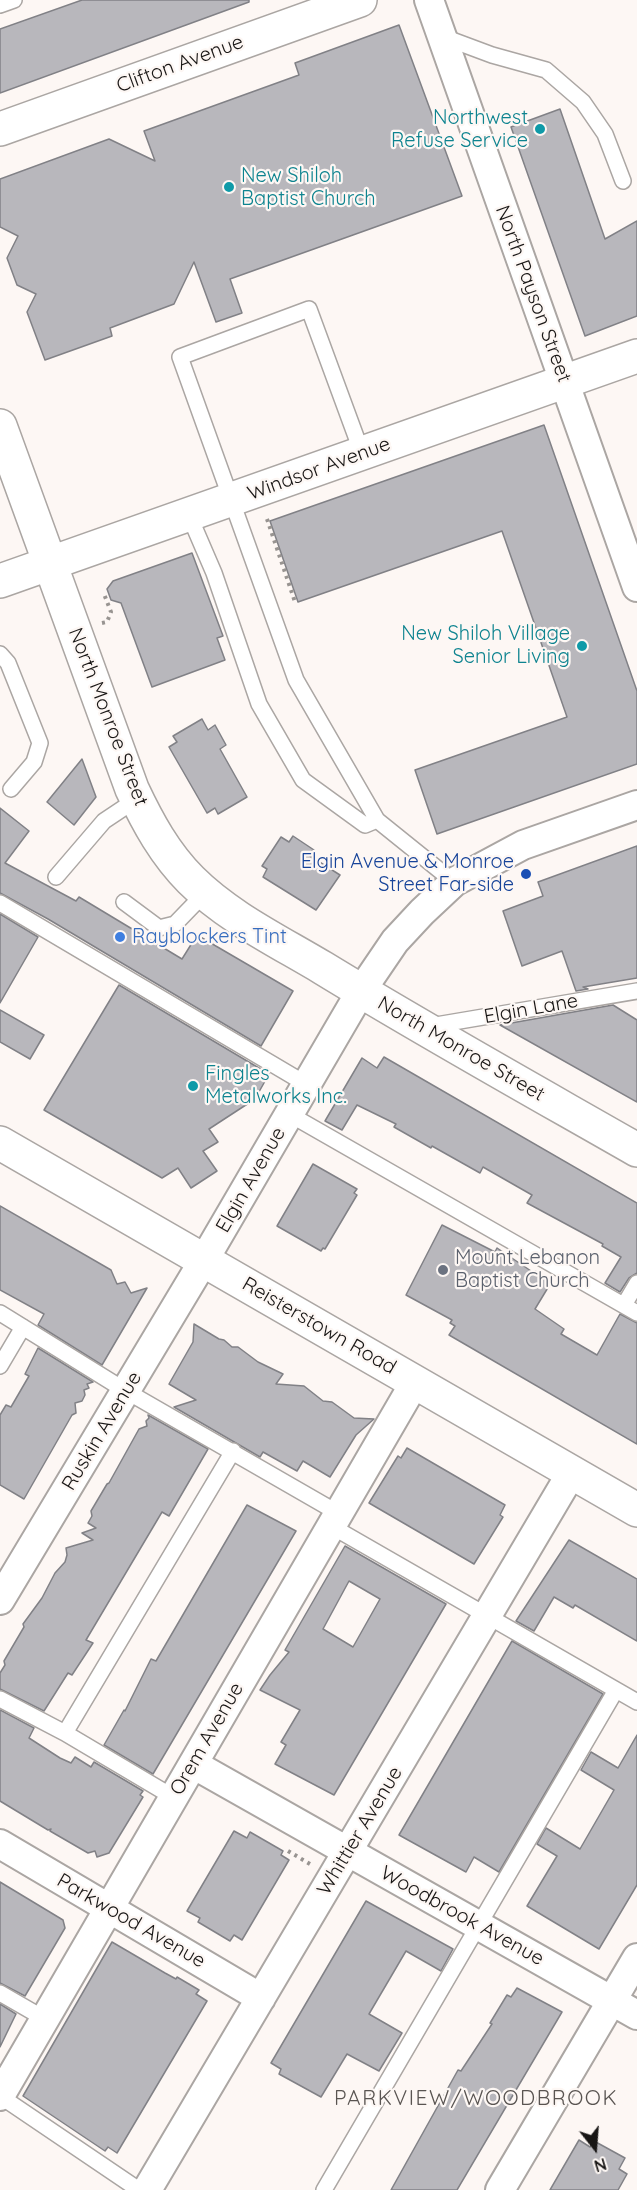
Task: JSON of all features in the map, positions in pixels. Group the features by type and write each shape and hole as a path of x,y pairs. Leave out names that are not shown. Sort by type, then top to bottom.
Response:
{"main road":[{"name":"Clifton Avenue","path":"0,129 360,0"},
{"name":"Windsor Avenue","path":"0,581 637,356"},
{"name":"North Monroe Street","path":"0,426 137,799 170,857 219,905 361,991 637,1150"},
{"name":"Reisterstown Road","path":"0,1143 637,1510"}],"street":[{"name":"North Payson Street","path":"429,0 637,587"},
{"name":"Elgin Avenue","path":"204,1260 361,991 395,941 422,912 454,882 523,845 637,805"},
{"name":"Ruskin Avenue","path":"0,1600 9,1565 126,1391 204,1260"},
{"name":"Orem Avenue","path":"0,2096 415,1382"},
{"name":"Whittier Avenue","path":"147,2190 572,1472"},
{"name":"Woodbrook Avenue","path":"193,1764 637,2015"},
{"name":"Parkwood Avenue","path":"0,1844 261,1998"},
{"path":"500,2190 637,1958"}],"lane":[{"path":"0,5 14,0"},
{"path":"441,36 492,55 546,70 583,102 605,134 623,181"},
{"path":"362,453 309,309 180,357 296,680 377,820 454,882"},
{"path":"189,515 213,573 259,704 303,780 366,825 377,820"},
{"path":"0,654 8,663 40,742 34,762 11,789"},
{"path":"56,877 104,820 137,799"},
{"path":"124,902 159,928 175,924 205,893"},
{"path":"0,903 306,1084"},
{"name":"Elgin Lane","path":"424,1027 637,991"},
{"path":"289,1114 630,1309 637,1283"},
{"path":"0,1313 126,1391 233,1451 487,1616 637,1702"},
{"path":"0,1366 23,1327"},
{"path":"65,1733 233,1451"},
{"path":"324,2190 616,1690"},
{"path":"0,1700 65,1733 173,1797"},
{"path":"0,1993 45,2019"},
{"path":"0,2096 139,2190"}],"path":[{"path":"267,519 295,602"},
{"path":"102,623 106,621 111,612 105,594"}],"building":[{"path":"82,0 249,0 249,2 0,93 0,29"},
{"name":"New Shiloh Baptist Church","path":"399,25 462,196 230,279 242,313 216,322 194,262 174,304 110,328 112,336 45,360 27,312 36,294 17,285 7,258 18,236 0,227 0,179 109,139 155,161 144,131 299,75 295,63"},
{"path":"560,109 605,239 637,221 637,316 585,336 511,127"},
{"name":"New Shiloh Village Senior Living","path":"544,425 637,691 637,764 437,834 415,770 567,717 502,531 298,602 270,521"},
{"path":"192,553 223,636 217,638 225,660 152,687 121,603 111,600 107,589 113,581"},
{"path":"202,719 208,730 215,725 226,745 220,749 247,797 218,814 215,808 207,813 169,747 177,742 173,736"},
{"path":"82,759 96,797 74,825 47,802"},
{"path":"0,808 29,831 5,863 76,901 79,897 182,959 197,935 293,991 261,1046 48,919 0,893"},
{"path":"293,836 314,850 310,856 340,875 316,910 263,877 267,869 262,866 281,837 289,842"},
{"path":"637,846 637,978 583,987 588,989 576,991 562,951 522,966 503,911 543,896 538,882"},
{"path":"0,914 38,937 0,1003"},
{"path":"119,985 269,1074 255,1099 209,1129 218,1142 203,1151 217,1171 191,1188 178,1168 162,1178 44,1110"},
{"path":"613,1005 637,1020 637,1102 500,1025"},
{"path":"0,1010 44,1035 30,1059 0,1042"},
{"path":"384,1057 637,1203 637,1273 629,1278 620,1292 605,1283 621,1257 602,1246 603,1244 527,1203 532,1195 483,1167 480,1173 432,1146 431,1148 394,1127 396,1124 357,1105 342,1130 325,1121 362,1058 377,1068"},
{"path":"313,1164 357,1189 354,1193 357,1195 325,1249 321,1251 277,1226"},
{"path":"0,1206 111,1270 117,1284 125,1282 131,1293 147,1288 102,1365 38,1325 44,1314 0,1290"},
{"path":"442,1225 495,1252 497,1248 534,1273 535,1271 552,1281 535,1309 564,1329 561,1334 597,1355 620,1314 637,1323 637,1444 449,1335 455,1326 450,1323 452,1320 406,1295"},
{"path":"194,1324 283,1374 276,1384 304,1386 323,1401 332,1402 354,1418 374,1419 356,1435 330,1477 303,1461 297,1471 263,1452 260,1457 174,1407 196,1400 169,1384 193,1342"},
{"path":"38,1348 93,1382 87,1384 89,1388 84,1390 85,1395 82,1401 75,1403 76,1413 72,1415 24,1499 0,1485 0,1415 6,1405 11,1407 29,1376 25,1374"},
{"path":"148,1415 208,1449 169,1516 162,1512 86,1640 93,1643 72,1675 68,1673 44,1711 0,1689 0,1673 5,1665 4,1661 24,1627 23,1624 42,1598 55,1573 65,1562 66,1548 93,1540 82,1533 96,1528 88,1523 92,1516 91,1511 139,1429 147,1426"},
{"path":"407,1448 505,1505 500,1515 503,1517 474,1564 369,1503 398,1456 401,1458"},
{"path":"247,1505 296,1531 153,1774 104,1745 125,1711 151,1659 156,1661"},
{"path":"569,1540 637,1579 637,1641 575,1605 573,1608 554,1597 534,1631 516,1621"},
{"path":"345,1546 446,1604 334,1795 275,1764 286,1745 281,1742 300,1710 260,1690 289,1652 285,1650","holes":["349,1581 380,1599 353,1647 323,1629"]},
{"path":"512,1641 603,1694 499,1872 474,1857 466,1872 399,1835"},
{"path":"0,1710 34,1728 29,1738 60,1758 71,1763 75,1757 91,1767 94,1762 143,1791 140,1795 143,1797 109,1853 97,1857 95,1851 88,1853 50,1831 51,1829 48,1830 0,1801"},
{"path":"637,1735 637,1885 599,1949 527,1906 557,1856 537,1844 546,1828 580,1849 614,1790 581,1770 591,1752 618,1768"},
{"path":"234,1831 247,1838 250,1832 283,1851 281,1855 289,1860 242,1940 234,1935 230,1941 198,1922 200,1918 187,1911"},
{"path":"0,1882 63,1920 65,1928 25,1996 0,1983"},
{"path":"366,1901 453,1949 441,1971 406,1951 369,2014 402,2033 379,2071 347,2054 321,2097 279,2074 281,2069 271,2063"},
{"path":"112,1942 199,1990 196,1994 207,2001 117,2153 108,2147 105,2151 23,2096"},
{"path":"517,1988 562,2012 457,2190 391,2190 458,2070 461,2071 492,2024 490,2023 507,1995 511,1997"},
{"path":"0,2004 16,2014 0,2047"},
{"path":"579,2140 590,2147 594,2141 625,2158 619,2169 627,2174 618,2190 550,2190"}],"place":[{"name":"Northwest Refuse Service","path":"540,129"},
{"name":"New Shiloh Baptist Church","path":"229,187"},
{"name":"New Shiloh Village Senior Living","path":"582,646"},
{"name":"Elgin Avenue & Monroe Street Far-side","path":"526,874"},
{"name":"Rayblockers Tint","path":"120,937"},
{"name":"Fingles Metalworks Inc.","path":"193,1086"},
{"name":"Mount Lebanon Baptist Church","path":"443,1270"}],"district":[{"name":"PARKVIEW/WOODBROOK","path":"476,2099"}]}
